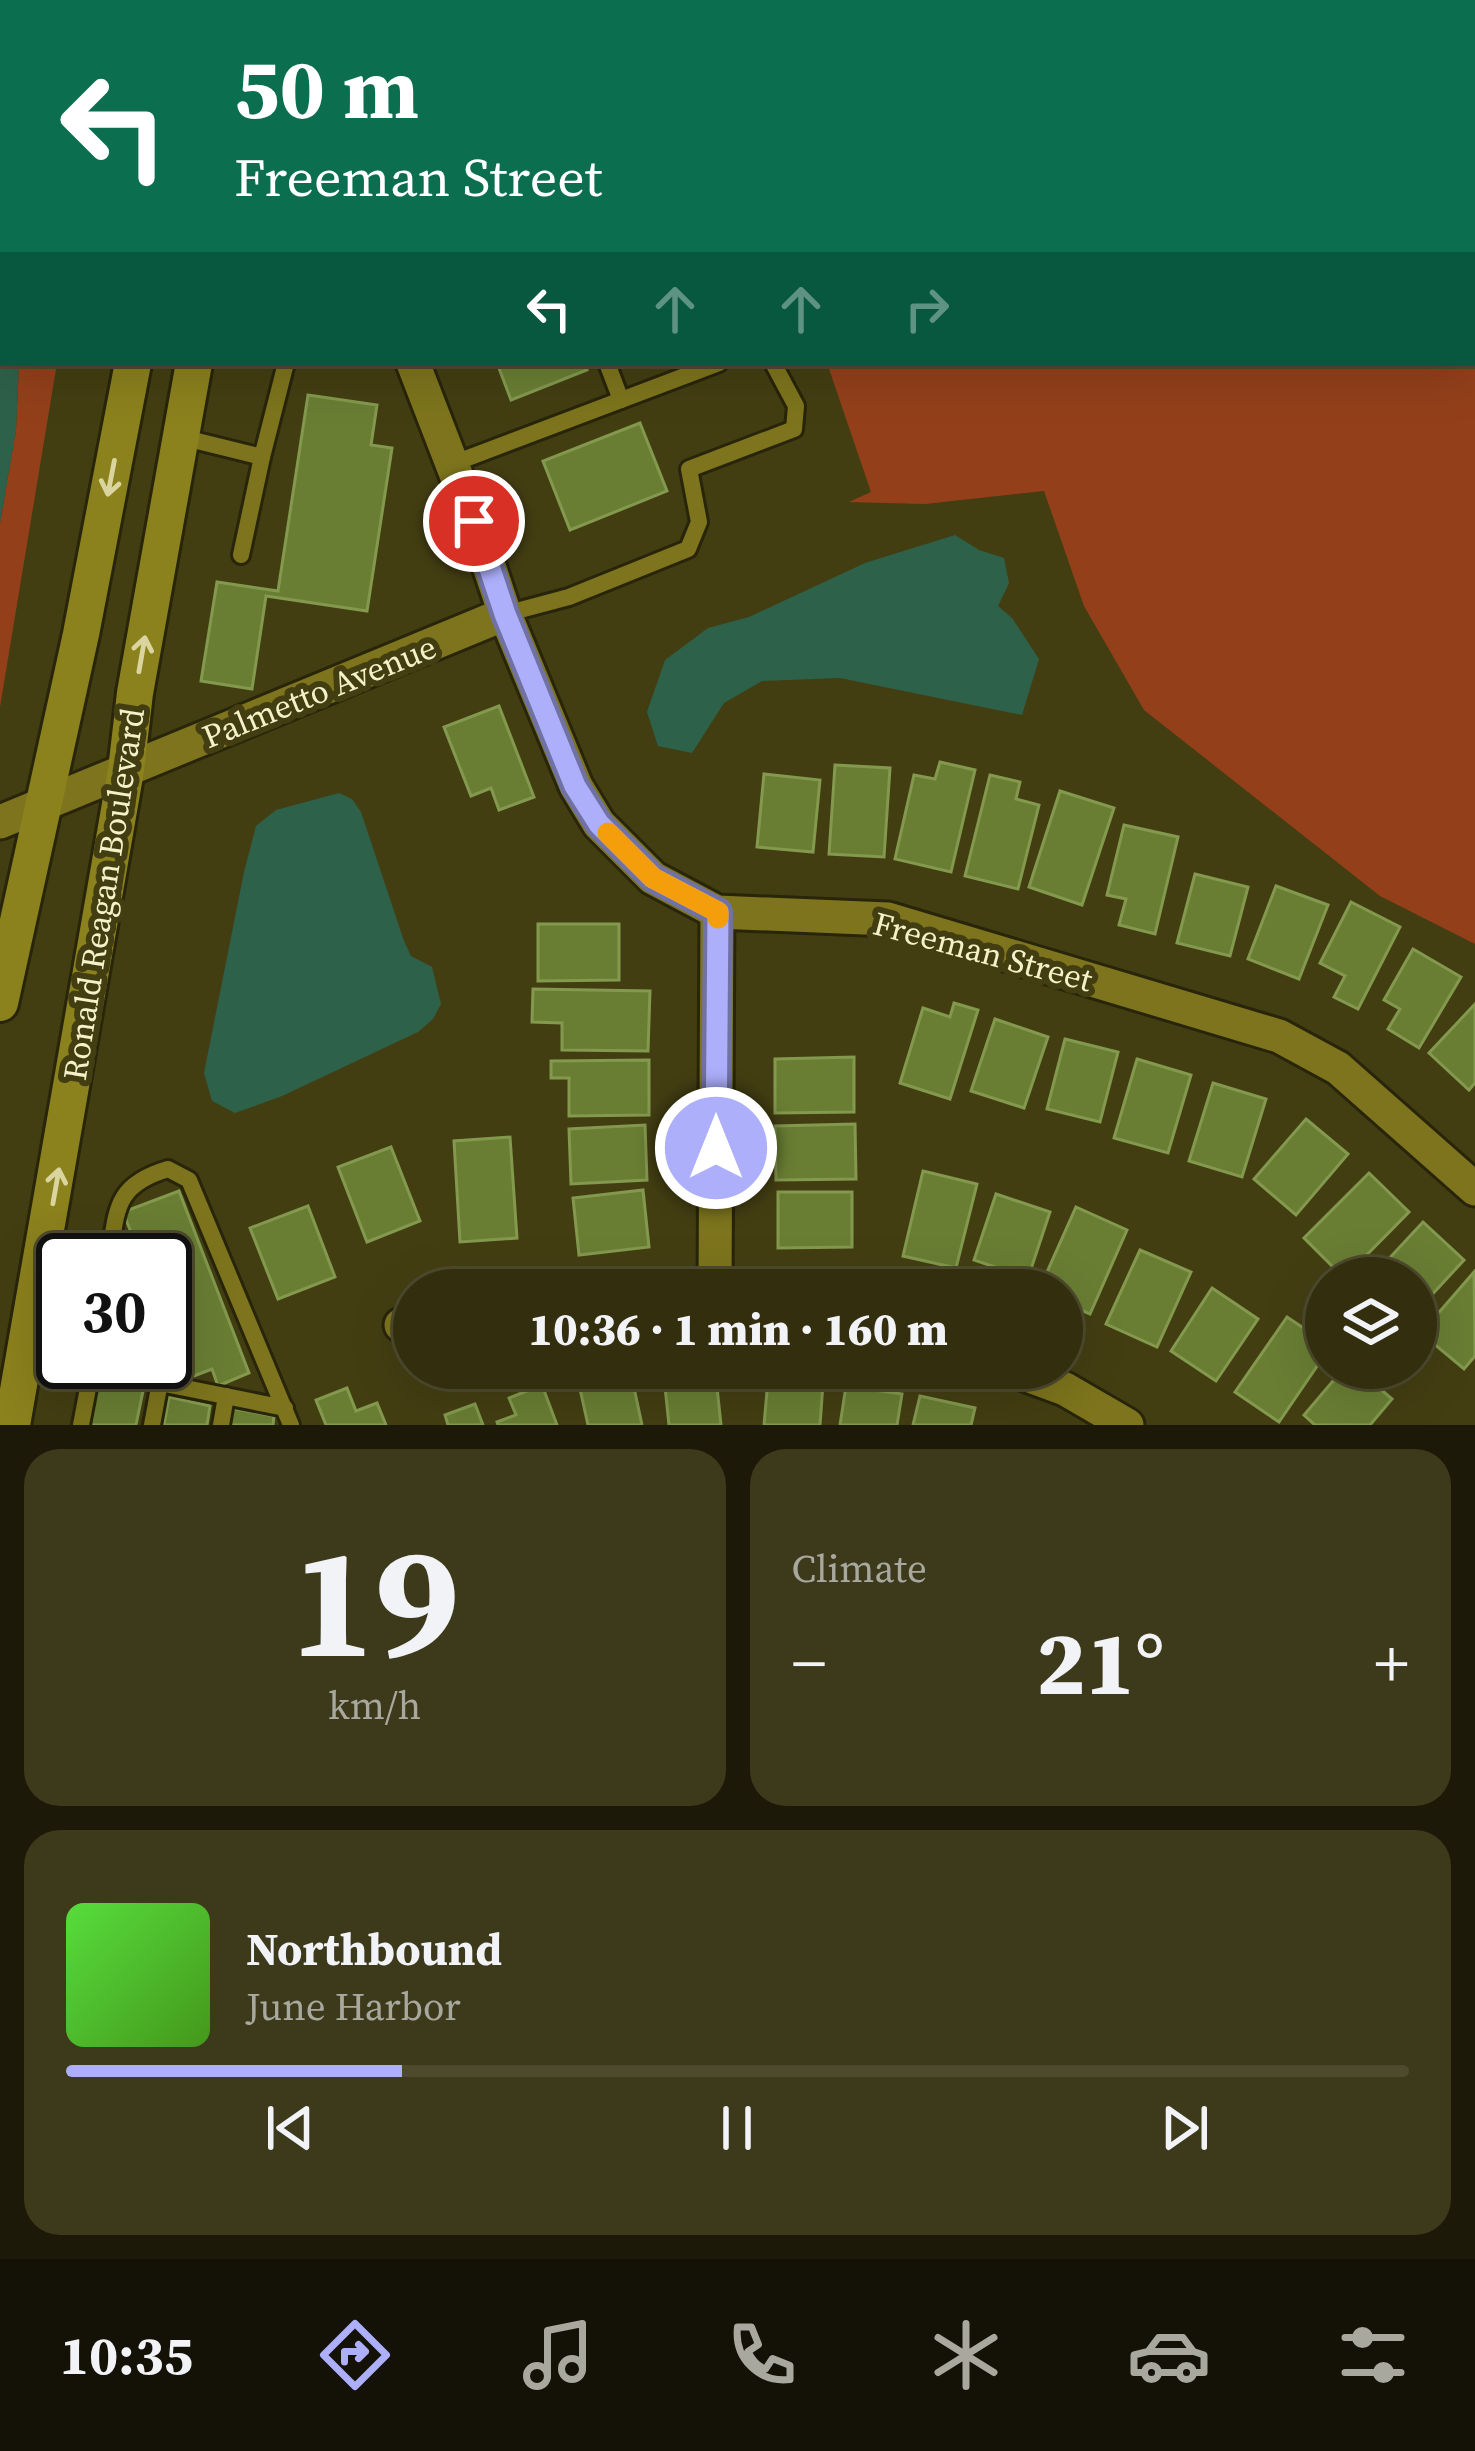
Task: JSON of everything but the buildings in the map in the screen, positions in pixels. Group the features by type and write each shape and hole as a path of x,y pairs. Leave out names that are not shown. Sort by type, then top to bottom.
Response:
{"main road":[{"name":"Ronald Reagan Boulevard","path":"0,1003 132,366"},
{"name":"Ronald Reagan Boulevard","path":"12,1425 193,366"}],"street":[{"name":"Freeman Street","path":"413,366 575,786 599,824 653,878 718,912 888,919 1279,1036 1338,1068 1475,1189"},
{"name":"Palmetto Avenue","path":"0,822 505,614"},
{"path":"715,1269 718,912"},
{"path":"1065,1389 1127,1425"}],"lane":[{"path":"241,556 285,366"},
{"path":"608,366 621,400"},
{"path":"452,464 710,366"},
{"path":"505,614 568,597 688,549 699,523 688,469 794,429 796,406 775,366"},
{"path":"181,437 262,457"},
{"path":"113,1233 125,1191 147,1175 168,1169 189,1180 288,1416"},
{"path":"25,1356 36,1357"},
{"path":"81,1425 88,1389"},
{"path":"152,1425 159,1389"},
{"path":"192,1389 288,1416"},
{"path":"221,1425 226,1396"}],"shaded area":[{"path":"0,366 19,366 16,430 0,523"},
{"path":"19,366 57,366 0,707 0,523 16,430"},
{"path":"828,366 1475,366 1475,944 1380,896 1144,710 1084,606 1044,491 925,504 849,502 871,492"},
{"path":"955,535 1004,558 1009,583 998,606 1012,618 1039,659 1022,715 840,678 762,681 724,703 692,753 658,746 647,712 665,660 708,628 749,617 865,563"},
{"path":"339,793 352,799 361,812 404,941 411,956 432,967 441,1004 418,1032 235,1113 212,1101 204,1073 256,826 276,810"}],"slow traffic":[{"path":"608,833 653,878 718,912 718,918"}],"route":[{"path":"474,521 505,614 575,786 599,824 653,878 718,912 716,1148"}]}
